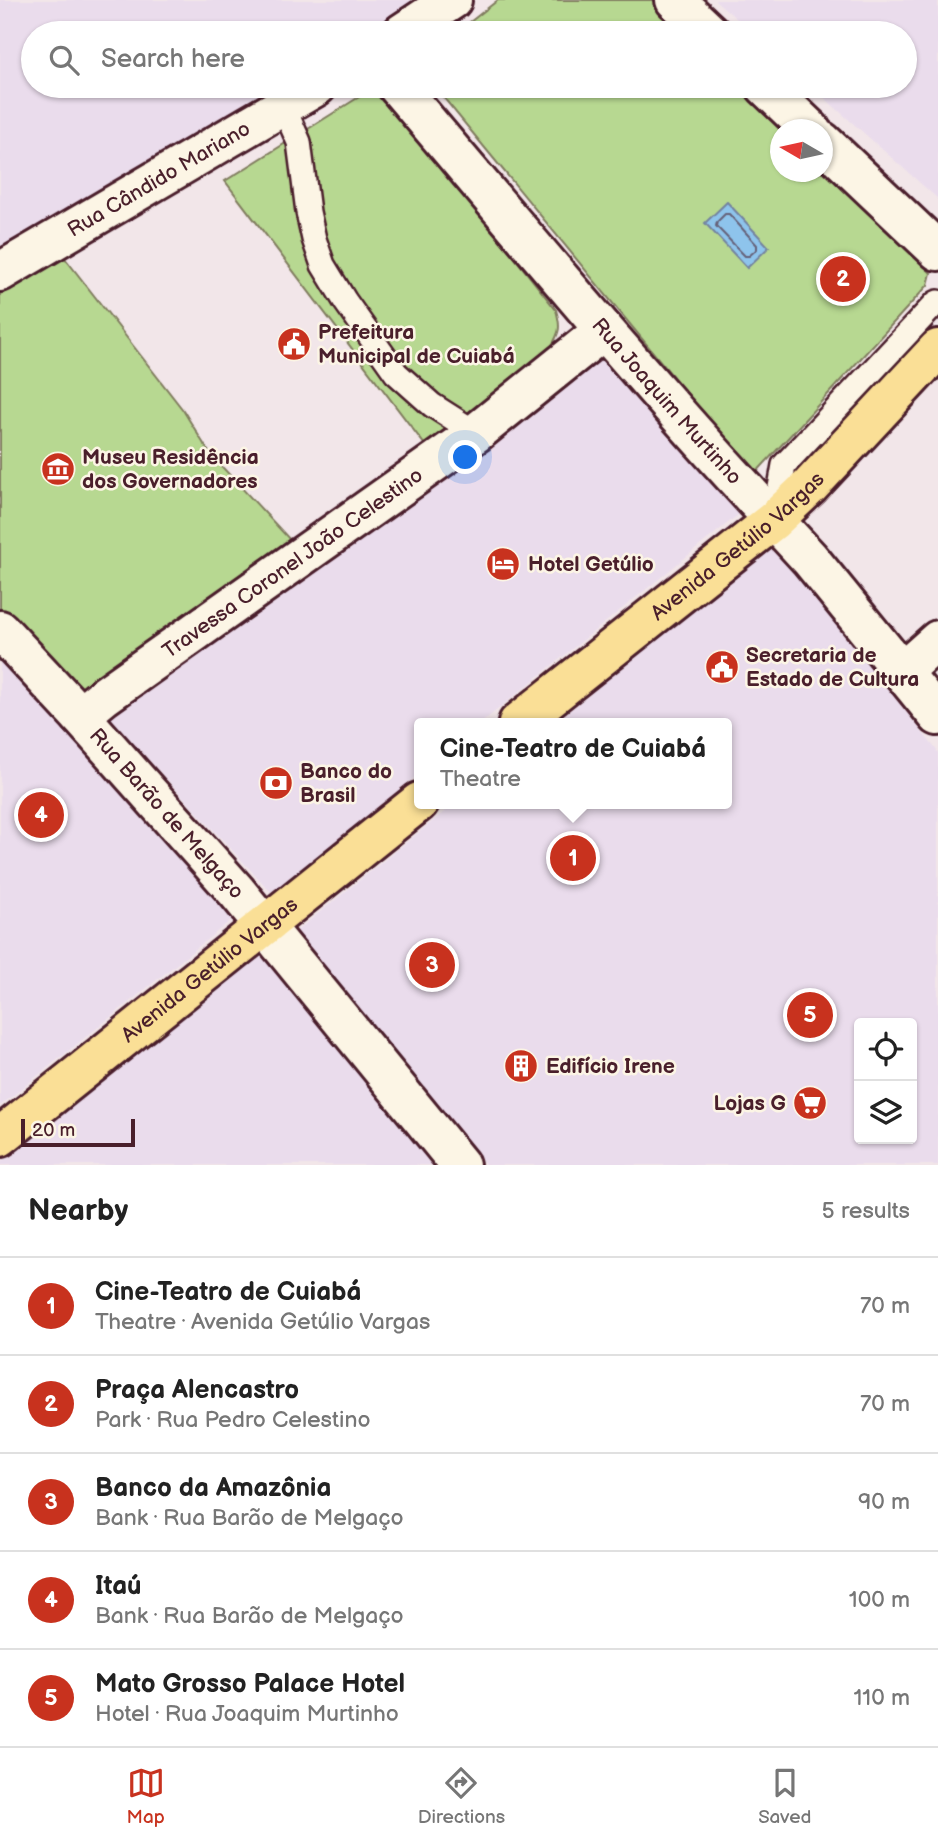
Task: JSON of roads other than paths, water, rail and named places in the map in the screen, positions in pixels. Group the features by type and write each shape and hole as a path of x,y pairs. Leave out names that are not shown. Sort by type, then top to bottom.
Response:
{"main road":[{"name":"Avenida Getúlio Vargas","path":"524,718 774,520 810,486 938,349"},
{"name":"Avenida Getúlio Vargas","path":"0,1137 414,806"}],"street":[{"path":"420,21 452,0"},
{"path":"676,0 698,21"},
{"name":"Rua Cândido Mariano","path":"0,272 297,98"},
{"name":"Rua Joaquim Murtinho","path":"407,98 604,330 810,559 938,716"},
{"path":"778,98 800,119"},
{"path":"833,151 938,251"},
{"name":"Travessa Coronel João Celestino","path":"80,716 114,689 476,433 604,330"},
{"name":"Rua Barão de Melgaço","path":"0,630 265,925 460,1165"},
{"path":"902,672 938,640"}],"lane":[{"path":"283,106 299,142 308,212 323,265 396,373 432,405 476,433"},
{"path":"774,520 784,465 938,302"}],"water":[{"path":"727,202 769,247 747,268 705,223"}],"place":[{"name":"Praça Alencastro","path":"843,279"},
{"name":"Prefeitura Municipal de Cuiabá","path":"294,344"},
{"name":"Museu Residência dos Governadores","path":"58,469"},
{"name":"Hotel Getúlio","path":"503,564"},
{"name":"Secretaria de Estado de Cultura","path":"722,667"},
{"name":"Banco do Brasil","path":"276,783"},
{"name":"Itaú","path":"41,815"},
{"name":"Cine-Teatro de Cuiabá","path":"573,858"},
{"name":"Banco da Amazônia","path":"432,965"},
{"name":"Mato Grosso Palace Hotel","path":"810,1015"},
{"name":"Edifício Irene","path":"521,1066"},
{"name":"Lojas G","path":"810,1103"}]}
